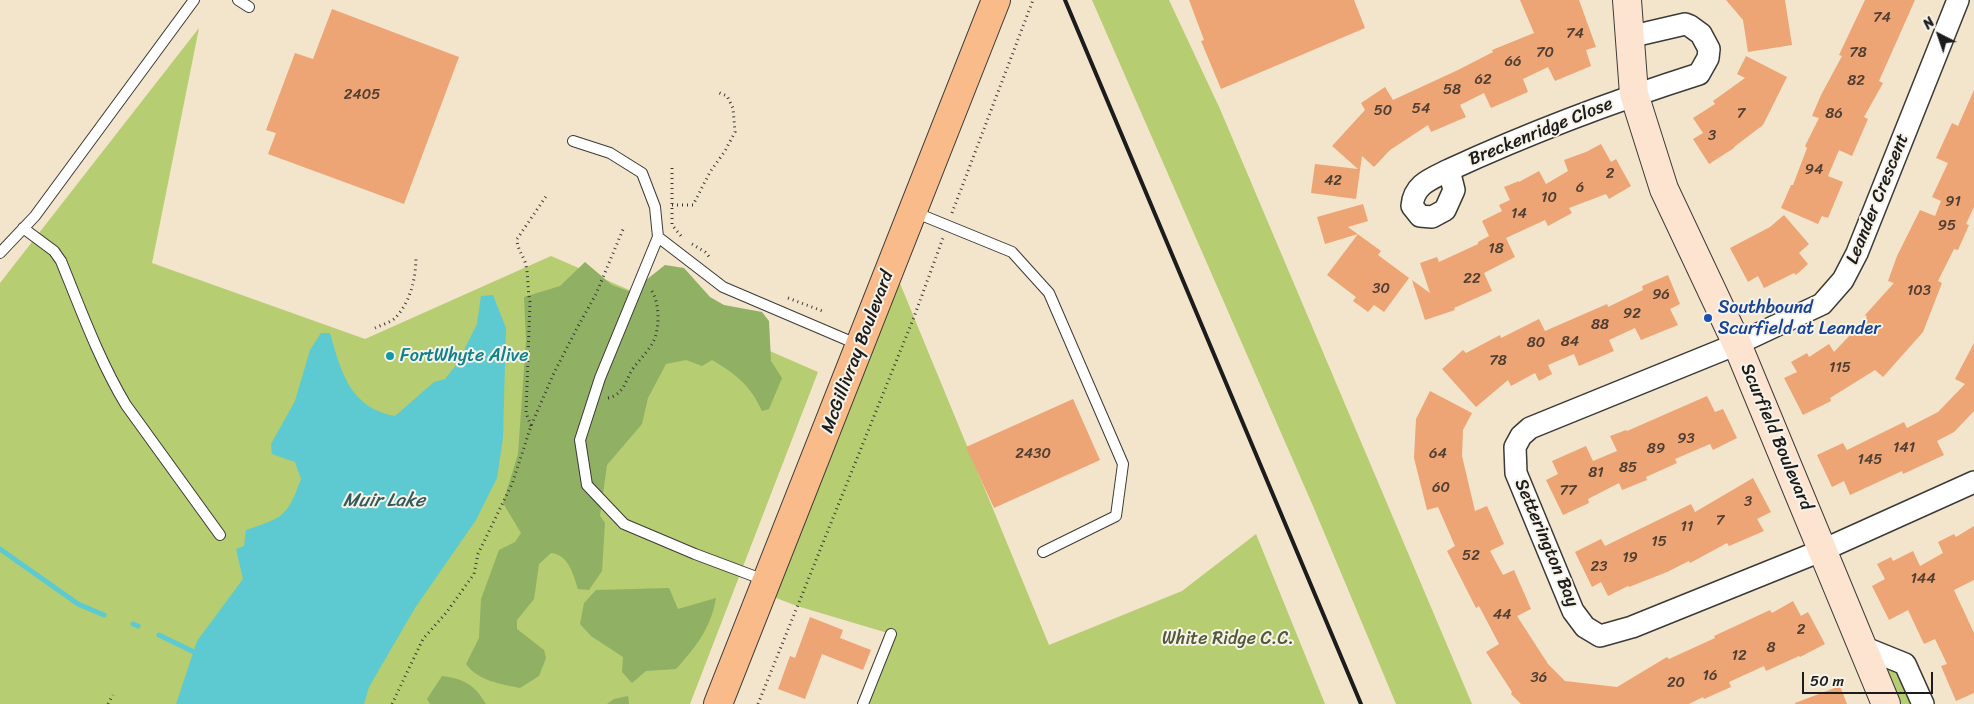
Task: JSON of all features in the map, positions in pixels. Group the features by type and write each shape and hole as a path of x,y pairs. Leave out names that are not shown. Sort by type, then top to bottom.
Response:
{"main road":[{"name":"McGillivray Boulevard","path":"718,704 768,582 996,0"}],"street":[{"name":"Scurfield Boulevard","path":"1627,0 1634,94 1664,189 1737,344 1886,704"},
{"name":"Leander Crescent","path":"1737,344 1822,304 1843,280 1857,253 1958,0"},
{"name":"Breckenridge Close","path":"1449,170 1497,148 1634,94 1699,74 1708,58 1709,49 1702,34 1685,24 1629,37"},
{"name":"Setterington Bay","path":"1737,344 1557,416 1530,428 1521,436 1515,447 1516,473 1573,611 1584,627 1600,636 1632,627 1823,550"},
{"path":"1823,550 1974,482"},
{"path":"1863,646 1905,664 1923,704"}],"lane":[{"path":"0,253 35,216 194,0"},
{"path":"238,0 249,7"},
{"path":"573,141 610,153 642,173 655,207 658,237 600,378 580,440 587,485 624,524 768,582"},
{"path":"913,211 1012,252 1049,293 1123,464 1116,516 1043,552"},
{"path":"23,228 54,251 61,261 103,364 126,406 220,535"},
{"path":"658,237 723,287 860,345"},
{"path":"863,704 891,634"}],"path":[{"path":"758,704 914,318 1033,0"},
{"path":"672,204 693,205 710,172 725,151 735,132 734,108 727,96 717,92"},
{"path":"672,168 672,226 683,237"},
{"path":"531,426 526,413 530,302 525,261 517,246 516,239 547,195"},
{"path":"392,704 423,639 446,613 474,574 478,554 512,484 531,426 553,374 600,286 624,227"},
{"path":"688,241 705,252 714,263"},
{"path":"375,328 396,318 406,301 416,271 416,256"},
{"path":"593,402 613,397 623,390 632,371 654,341 659,310 654,294 642,277"},
{"path":"786,297 825,312"},
{"path":"108,704 113,695"}],"green space":[{"path":"1092,0 1169,0 1220,109 1472,704 1396,704 1313,506"},
{"name":"FortWhyte Alive","path":"199,28 152,263 365,339 551,256 818,372 690,704 0,704 0,283"},
{"path":"585,262 612,285 631,292 665,265 684,268 710,297 724,305 762,312 769,321 771,361 782,378 769,409 762,411 742,381 712,360 702,366 686,360 666,364 648,398 642,424 607,465 600,516 605,523 602,571 589,590 578,589 569,566 562,557 551,553 539,564 534,599 517,620 517,629 544,650 546,658 539,676 520,688 483,678 466,664 479,638 481,599 499,550 515,542 521,533 503,503 518,454 526,340 524,297 560,286"},
{"name":"White Ridge C.C.","path":"892,264 1049,645 1182,591 1256,534 1325,704 863,704 891,634 797,606 763,593"},
{"path":"669,588 678,609 716,598 714,609 702,636 676,669 646,671 632,683 622,672 623,657 591,636 580,624 584,603 596,590"},
{"path":"1863,647 1905,664 1923,704 1886,704"},
{"path":"442,676 462,681 473,687 486,704 430,704 427,699"},
{"path":"628,696 629,704 607,704 614,699"}],"water":[{"name":"Muir Lake","path":"493,295 506,328 503,438 497,478 476,520 415,608 369,687 364,704 176,704 197,641 243,579 236,549 244,546 246,530 269,522 282,514 296,492 301,479 295,462 272,454 271,444 295,401 310,350 321,333 330,333 338,361 350,386 358,397 367,405 380,412 395,416 434,382 445,379 457,364 477,324 481,296"}],"building":[{"path":"1189,0 1354,0 1365,28 1221,89 1201,41 1204,40"},
{"path":"1520,0 1579,0 1596,47 1586,50 1591,66 1555,81 1548,67 1523,79 1528,92 1491,108 1484,93 1460,105 1466,117 1431,132 1428,125 1390,150 1374,167 1362,156 1356,199 1311,193 1315,164 1358,169 1332,146 1365,110 1361,103 1385,87 1393,100 1458,70 1493,52 1492,50 1534,33"},
{"path":"1726,0 1785,0 1792,45 1748,52 1743,20"},
{"path":"1865,0 1915,0 1879,81 1883,83 1864,117 1868,119 1852,156 1839,150 1828,176 1843,182 1828,218 1822,216 1818,224 1781,208 1791,185 1793,185 1807,148 1805,146 1819,118 1812,116 1842,56 1839,55"},
{"path":"332,9 459,57 404,204 268,154 276,133 266,130 295,53 313,59"},
{"path":"1746,56 1787,77 1763,125 1734,148 1709,164 1693,139 1703,133 1693,118 1715,104 1713,101 1745,78 1737,74"},
{"path":"1974,90 1974,207 1966,224 1969,225 1958,250 1954,249 1938,281 1942,283 1923,332 1883,377 1875,370 1830,398 1831,401 1803,415 1784,378 1797,372 1791,362 1807,353 1809,357 1829,344 1834,352 1867,317 1865,315 1894,283 1888,281 1897,256 1920,210 1935,216 1941,201 1932,197 1948,163 1936,158 1952,123 1958,126"},
{"path":"1601,144 1611,162 1616,159 1631,186 1609,199 1606,194 1569,208 1572,213 1548,226 1545,220 1506,238 1515,257 1484,273 1492,291 1454,308 1455,310 1425,320 1412,280 1430,293 1420,263 1437,257 1439,262 1478,244 1478,242 1489,236 1482,221 1502,211 1499,205 1510,200 1504,187 1519,182 1539,171 1546,184 1568,171 1564,160"},
{"path":"1363,204 1368,221 1348,227 1358,234 1325,244 1317,217"},
{"path":"1784,215 1809,244 1799,253 1808,264 1796,275 1794,273 1764,288 1758,276 1748,282 1730,248 1770,227"},
{"path":"1358,234 1381,251 1378,255 1409,278 1384,312 1374,305 1368,312 1353,301 1356,297 1327,275"},
{"path":"1668,275 1680,304 1670,309 1678,325 1641,340 1635,328 1609,340 1614,351 1579,366 1574,354 1548,365 1552,374 1539,381 1535,373 1511,386 1508,380 1476,407 1442,369 1463,350 1466,353 1500,335 1501,338 1539,319 1545,331 1607,304 1608,307 1643,290 1642,286"},
{"path":"1974,343 1974,411 1954,432 1937,441 1944,455 1903,474 1902,471 1850,495 1844,481 1832,487 1817,455 1843,443 1847,450 1904,422 1907,428 1938,412 1965,384 1955,379"},
{"path":"1430,391 1472,413 1463,430 1462,456 1475,511 1487,506 1504,544 1490,551 1503,575 1514,570 1531,609 1517,616 1548,664 1565,681 1617,687 1667,657 1669,659 1770,610 1772,613 1793,601 1801,616 1808,612 1825,644 1766,671 1764,666 1729,682 1731,687 1689,704 1521,704 1511,694 1512,692 1486,652 1499,644 1479,606 1476,608 1447,551 1455,546 1438,507 1427,510 1414,458 1416,419"},
{"path":"1707,396 1715,412 1723,409 1737,438 1713,450 1710,444 1675,459 1677,463 1646,477 1647,480 1622,490 1619,483 1588,499 1589,503 1563,515 1546,480 1558,474 1552,461 1586,446 1593,461 1617,451 1610,436 1627,431"},
{"path":"1073,399 1100,460 994,508 966,447"},
{"path":"1753,478 1771,512 1757,519 1764,531 1729,546 1727,543 1690,563 1689,561 1608,596 1601,582 1592,587 1575,552 1601,539 1605,546 1691,504 1695,512"},
{"path":"1974,526 1974,580 1954,590 1974,633 1974,693 1956,701 1941,666 1947,664 1935,639 1924,644 1908,610 1889,620 1872,586 1885,579 1877,564 1891,557 1893,561 1913,551 1920,566 1943,553 1938,542 1954,534 1956,537"},
{"path":"810,617 843,630 840,638 871,650 863,670 822,654 805,699 778,689 790,656 795,658"},
{"path":"1840,686 1847,704 1795,704 1795,703"}],"waterway":[{"path":"0,549 78,604 104,615"},
{"path":"133,624 138,626"},
{"path":"159,635 194,652"}],"railway":[{"path":"1065,0 1361,704"}],"place":[{"name":"Southbound Scurfield at Leander","path":"1708,318"},
{"name":"FortWhyte Alive","path":"390,356"}]}
